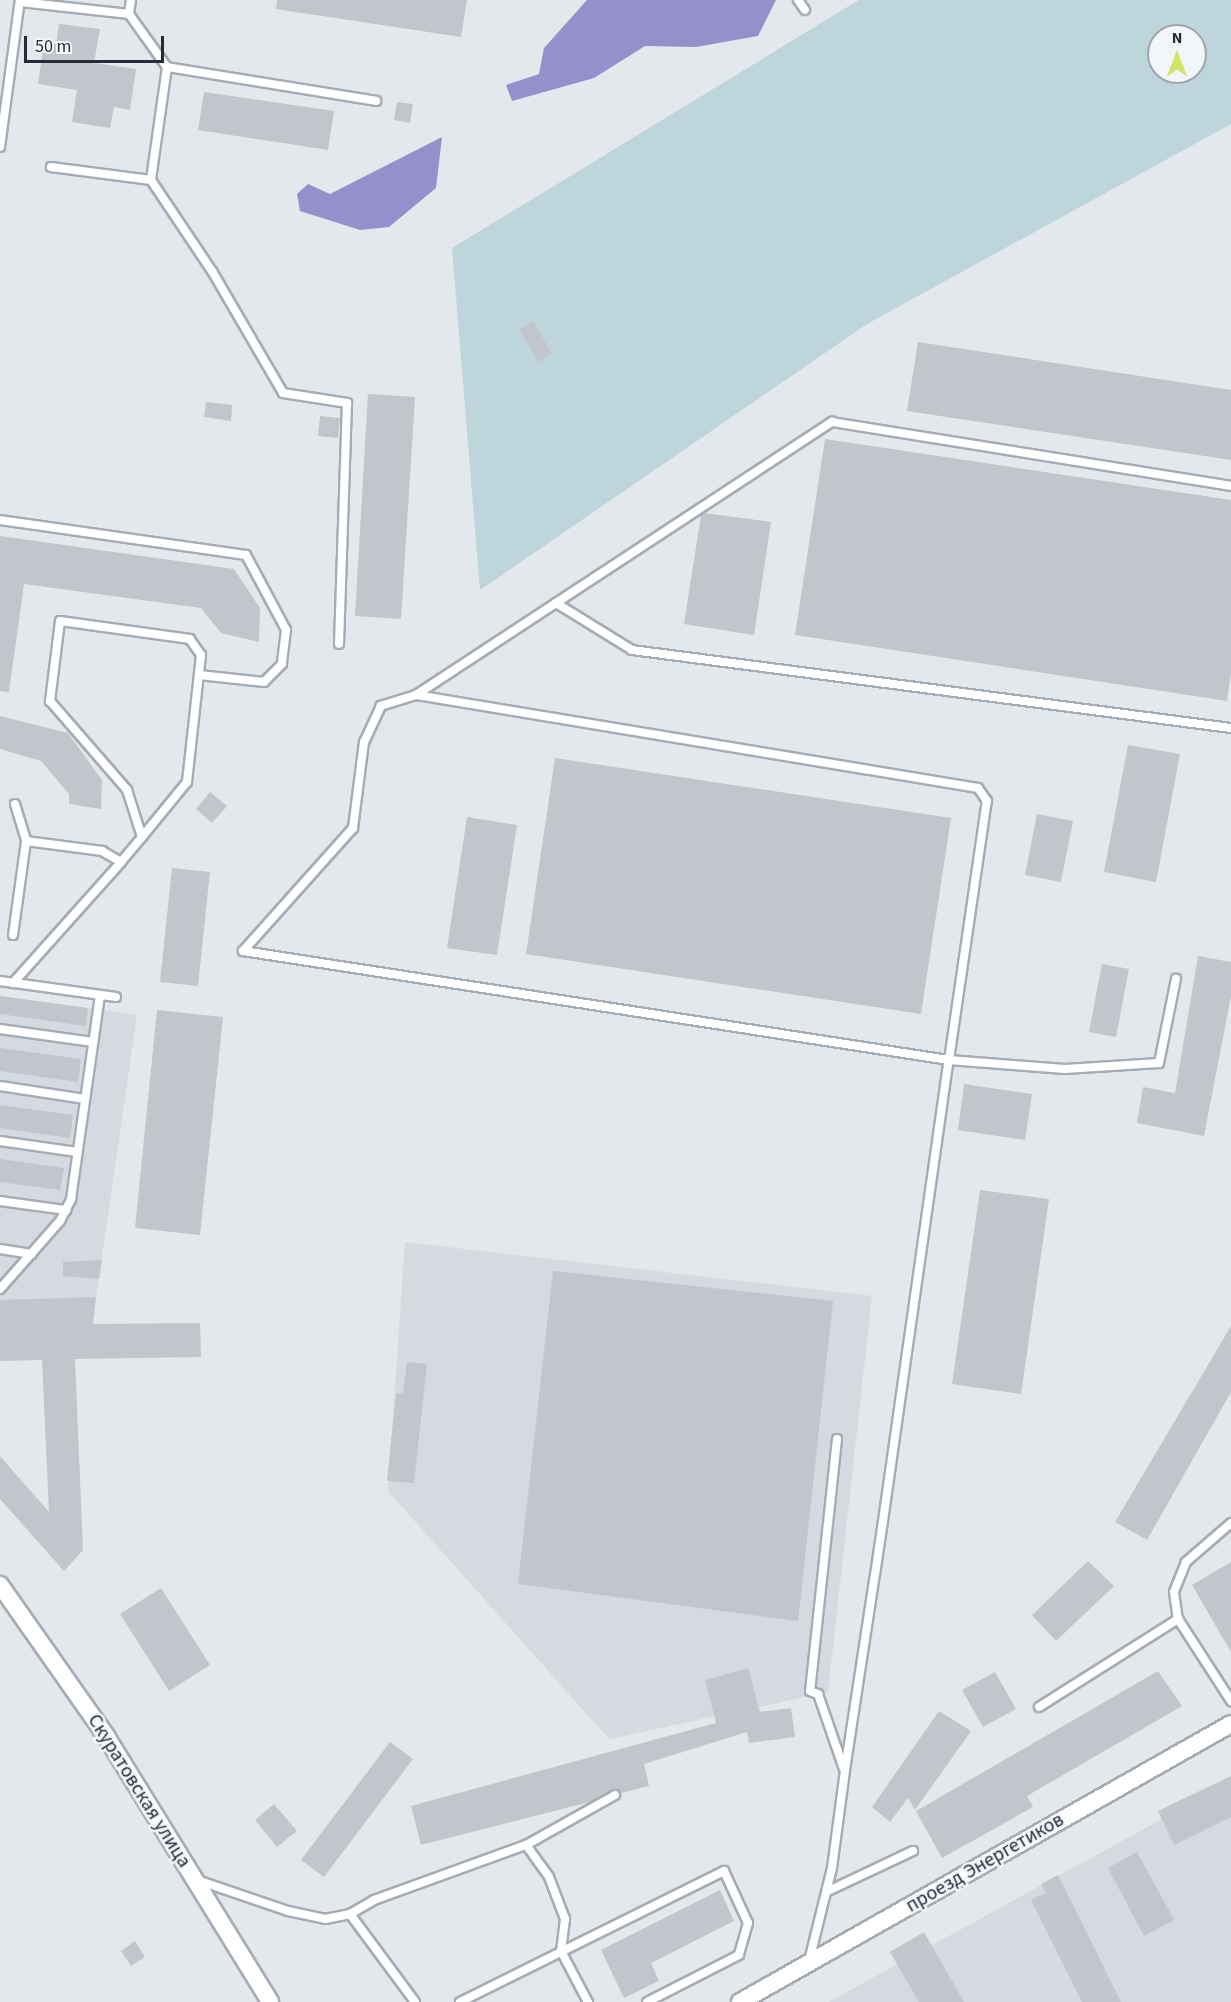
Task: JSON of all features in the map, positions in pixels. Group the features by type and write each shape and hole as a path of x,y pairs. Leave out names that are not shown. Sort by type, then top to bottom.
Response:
{"street":[{"name":"Скуратовская улица","path":"0,1585 106,1736 270,2002"},
{"name":"проезд Энергетиков","path":"740,2002 1231,1724"}],"lane":[{"path":"130,0 129,14 167,67 152,180 212,272 283,393 347,403 339,644"},
{"path":"798,0 805,10"},
{"path":"0,147 20,1 129,14"},
{"path":"167,67 376,101"},
{"path":"51,167 152,180"},
{"path":"1176,979 1159,1063 1065,1069 949,1060 243,951 353,828 364,742 381,706 416,695 832,422 1231,486"},
{"path":"0,520 246,555 285,630 282,664 264,682 199,675"},
{"path":"556,603 632,650 1231,728"},
{"path":"13,983 121,862 142,837 187,782 201,655 190,639 60,621 50,701 127,790 142,837"},
{"path":"416,695 978,788 987,801 828,1892 808,1965"},
{"path":"13,935 26,841 15,804"},
{"path":"26,841 102,851 121,862"},
{"path":"0,981 116,997"},
{"path":"0,1289 32,1254 66,1210 77,1152 100,995"},
{"path":"0,1029 93,1042"},
{"path":"0,1086 85,1099"},
{"path":"0,1141 77,1152"},
{"path":"0,1201 66,1210"},
{"path":"0,1249 32,1254"},
{"path":"837,1439 810,1690 818,1694 844,1770"},
{"path":"1231,1523 1186,1562 1174,1592 1178,1619 1231,1701"},
{"path":"1039,1707 1178,1619"},
{"path":"195,1880 288,1911 325,1919 350,1914 385,1896 526,1845 615,1795"},
{"path":"526,1845 549,1876 565,1919 561,1951 588,2002"},
{"path":"828,1892 913,1851"},
{"path":"460,2002 724,1871 748,1923 739,1955 647,2002"},
{"path":"350,1914 414,2002"}],"shaded area":[{"path":"587,0 776,0 758,36 696,47 645,46 594,78 512,101 506,85 539,74 544,48"},
{"path":"859,0 1231,0 1231,124 867,324 480,590 452,248"},
{"path":"442,137 436,188 389,227 360,230 300,211 297,194 308,184 330,194"},
{"path":"0,996 137,1015 93,1319 0,1322"},
{"path":"405,1242 872,1296 828,1692 609,1739 388,1491"},
{"path":"1231,1781 1231,2002 829,2002"}],"building":[{"path":"277,0 467,0 461,37 276,9"},
{"path":"59,24 100,29 94,63 136,69 130,110 114,107 110,128 72,122 77,90 38,84 44,43 56,44"},
{"path":"204,92 334,111 328,150 198,130"},
{"path":"397,102 413,104 410,123 394,120"},
{"path":"533,321 552,354 538,362 519,329"},
{"path":"918,342 1231,390 1231,460 907,411"},
{"path":"368,394 415,397 401,619 355,616"},
{"path":"206,402 232,405 231,421 204,417"},
{"path":"320,416 340,418 338,438 318,436"},
{"path":"825,439 1231,500 1231,673 1227,701 795,635"},
{"path":"705,513 771,522 754,635 684,624 701,515"},
{"path":"0,536 234,569 260,608 259,642 221,633 201,608 24,584 9,692 0,691"},
{"path":"0,716 68,733 102,780 101,809 69,804 69,794 41,761 0,749"},
{"path":"1128,745 1180,754 1156,882 1104,872"},
{"path":"555,758 951,818 921,1014 526,954"},
{"path":"210,792 227,806 212,823 196,809"},
{"path":"1037,814 1073,821 1061,882 1025,875"},
{"path":"467,817 517,825 497,955 447,948"},
{"path":"172,868 210,872 198,986 160,982"},
{"path":"1198,956 1231,962 1231,996 1204,1136 1137,1123 1143,1087 1175,1093"},
{"path":"1102,964 1129,969 1116,1037 1089,1032"},
{"path":"0,996 88,1008 86,1026 0,1014"},
{"path":"157,1010 223,1017 200,1235 135,1228"},
{"path":"0,1048 81,1059 78,1082 0,1071"},
{"path":"964,1084 1032,1094 1025,1140 958,1130"},
{"path":"0,1105 73,1115 70,1138 0,1128"},
{"path":"0,1159 64,1168 60,1190 0,1182"},
{"path":"980,1190 1049,1199 1021,1394 952,1384"},
{"path":"102,1260 99,1279 63,1276 63,1262"},
{"path":"553,1271 833,1301 798,1621 518,1584"},
{"path":"96,1297 93,1324 200,1323 201,1357 75,1359 83,1550 64,1571 0,1499 0,1456 49,1512 42,1360 0,1361 0,1300"},
{"path":"1231,1326 1231,1392 1147,1540 1115,1522"},
{"path":"407,1362 427,1364 414,1483 387,1481 396,1393 403,1394"},
{"path":"1088,1561 1114,1586 1056,1641 1032,1615"},
{"path":"1231,1562 1231,1652 1192,1585"},
{"path":"161,1588 210,1665 169,1691 120,1614"},
{"path":"748,1668 760,1712 791,1708 795,1737 749,1743 747,1732 644,1764 649,1786 621,1793 613,1790 593,1801 421,1845 411,1806 716,1723 705,1680"},
{"path":"1158,1671 1182,1706 1027,1796 1033,1807 942,1858 916,1811"},
{"path":"995,1672 1016,1709 983,1727 962,1690"},
{"path":"939,1711 971,1731 915,1810 908,1798 890,1822 872,1807"},
{"path":"390,1742 413,1759 324,1877 301,1860"},
{"path":"1231,1776 1231,1817 1174,1845 1158,1811"},
{"path":"274,1804 297,1831 277,1847 255,1820"},
{"path":"1137,1852 1174,1920 1144,1936 1108,1868"},
{"path":"1058,1875 1121,2002 1082,2002 1031,1900 1046,1893 1041,1884"},
{"path":"720,1890 734,1921 651,1963 659,1981 624,1998 601,1950"},
{"path":"924,1932 964,2002 919,2002 890,1952"},
{"path":"135,1941 145,1957 131,1966 121,1951"}]}
